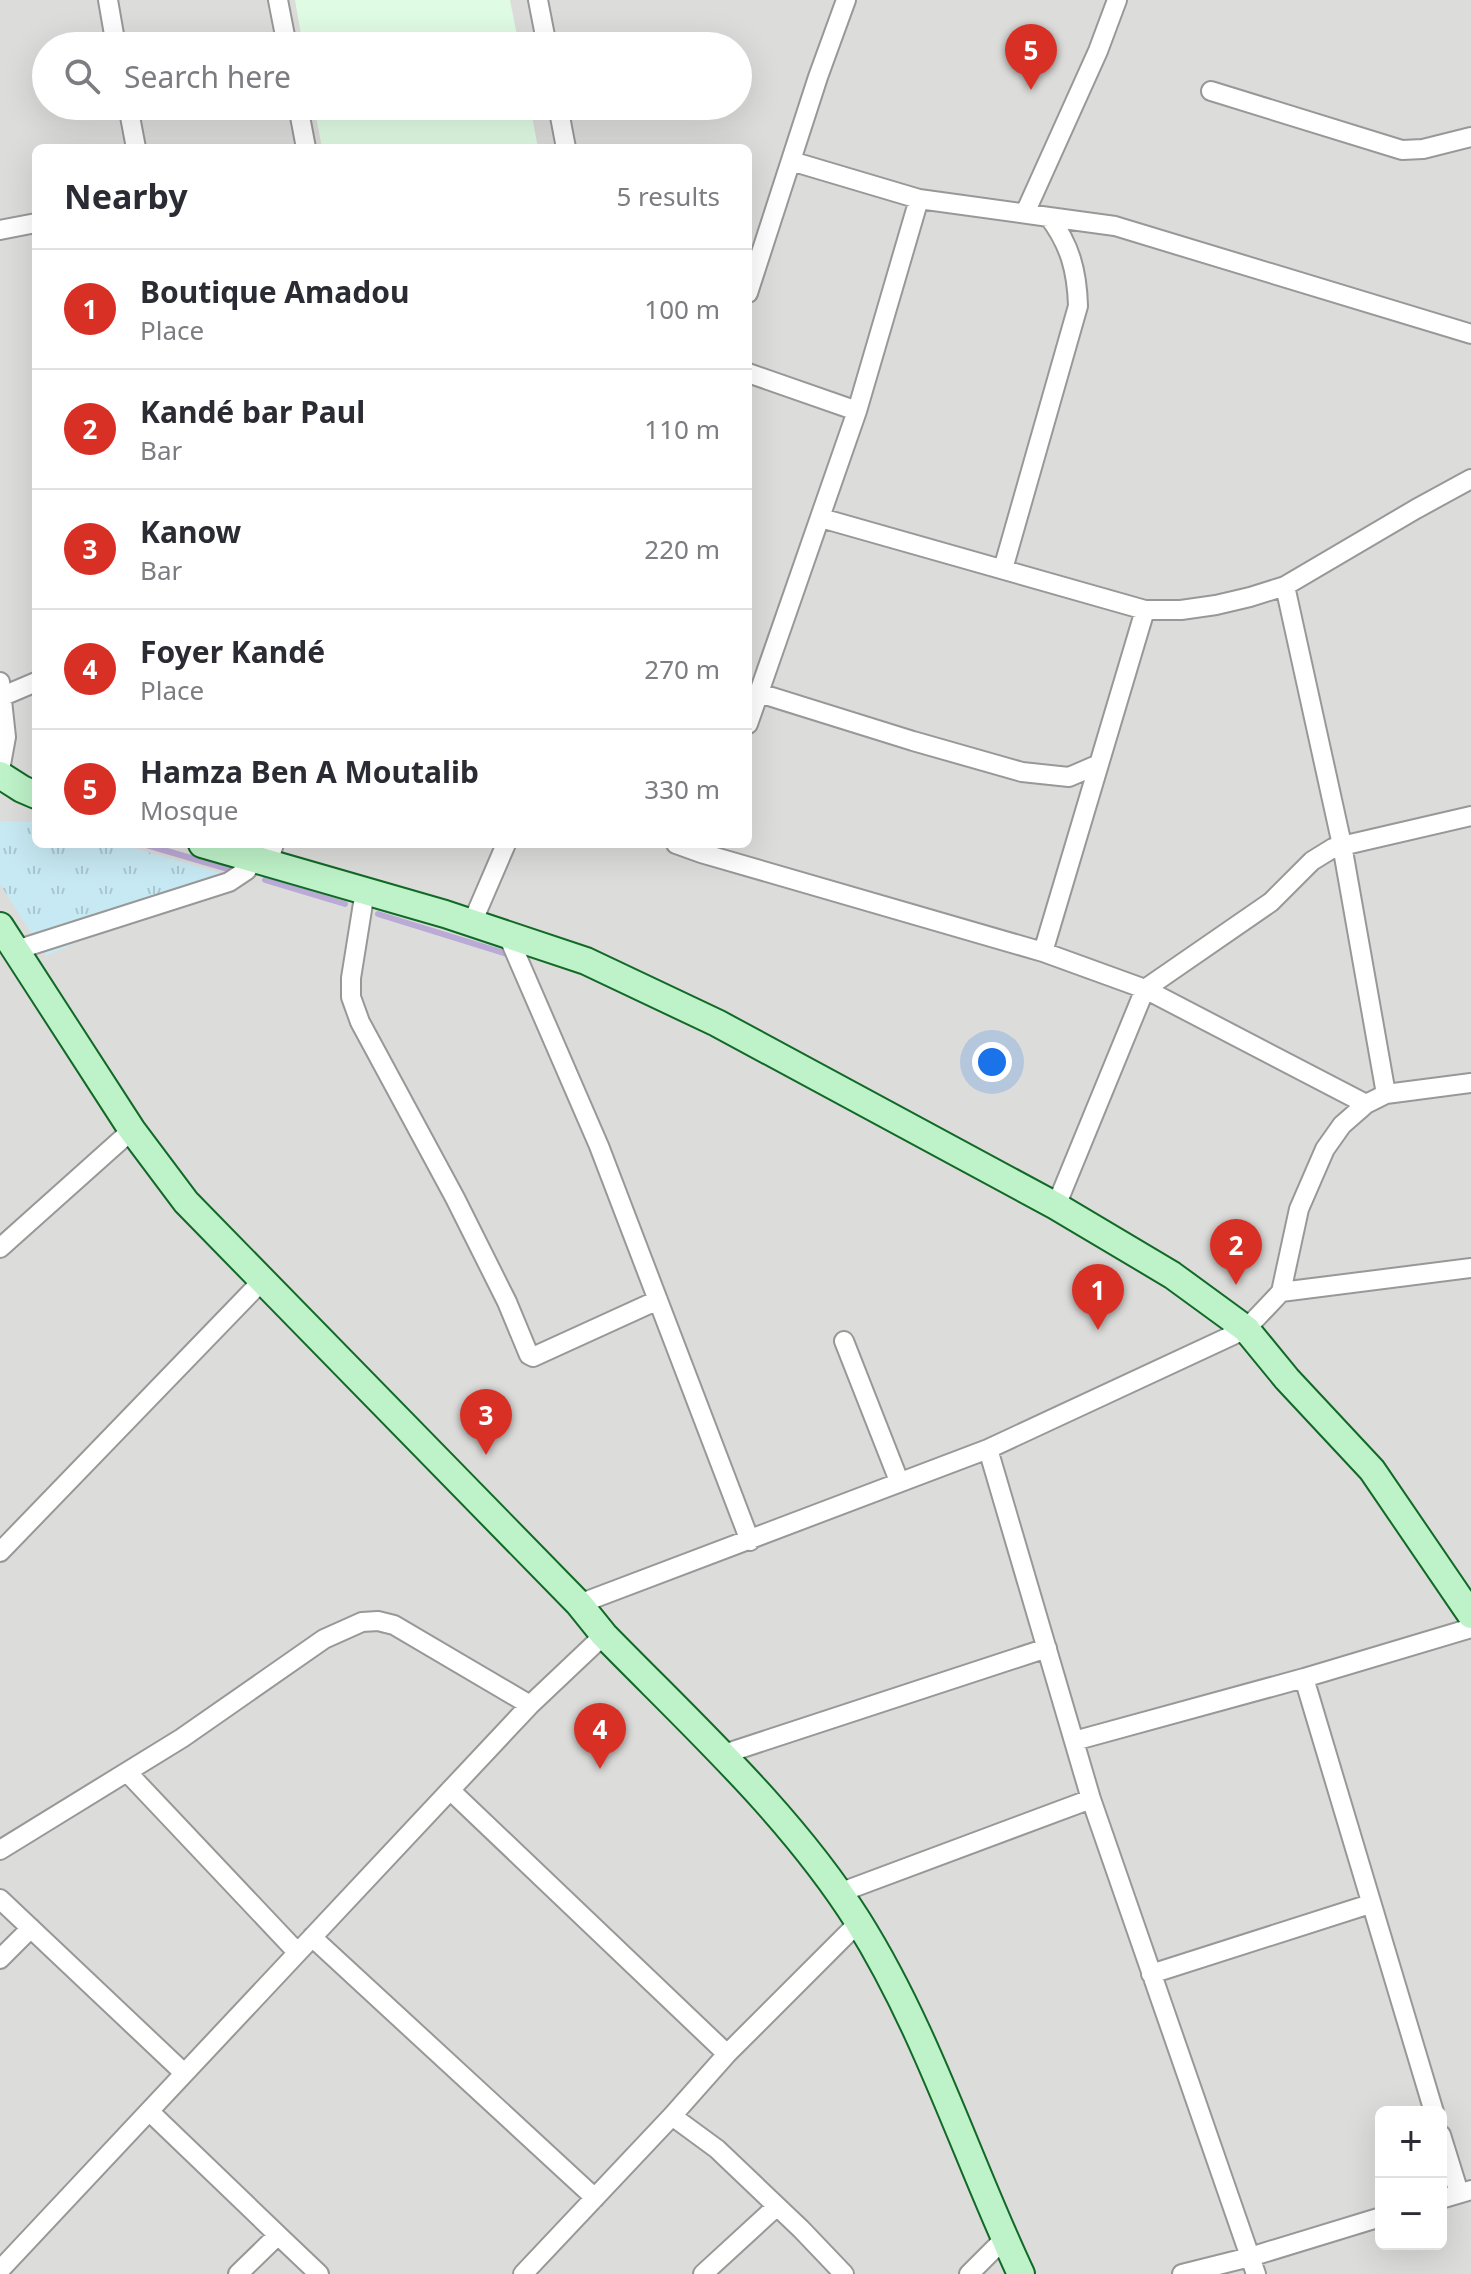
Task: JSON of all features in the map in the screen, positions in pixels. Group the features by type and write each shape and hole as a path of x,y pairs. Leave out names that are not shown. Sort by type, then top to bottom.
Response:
{"street":[{"path":"108,0 114,32"},
{"path":"278,0 284,32"},
{"path":"538,0 544,32"},
{"path":"752,281 846,0"},
{"path":"1025,213 1098,51 1117,0"},
{"path":"1211,91 1402,150 1423,149 1471,137"},
{"path":"131,120 135,144"},
{"path":"301,120 305,144"},
{"path":"561,120 565,144"},
{"path":"791,161 919,199 1115,226 1471,334"},
{"path":"752,713 857,411 919,199"},
{"path":"1003,569 1078,306 1072,256 1063,235 1049,217"},
{"path":"0,230 32,224"},
{"path":"752,374 857,411"},
{"path":"821,518 1145,610 1181,610 1216,605 1285,586 1471,479"},
{"path":"1285,586 1342,845 1386,1094"},
{"path":"1043,952 1145,610"},
{"path":"12,785 1,689 32,683"},
{"path":"759,693 1022,772 1069,777 1099,764"},
{"path":"1056,1206 1145,989 1271,902 1312,861 1342,845 1471,816"},
{"path":"225,848 264,855 365,891 586,961 717,1023 1056,1206 1172,1275 1246,1329 1287,1379 1372,1470 1471,1615"},
{"path":"472,923 504,848"},
{"path":"703,848 1043,952 1145,989 1366,1104"},
{"path":"16,950 229,882 264,855"},
{"path":"365,891 351,978 351,997 360,1022 507,1302 529,1355 533,1357 658,1300"},
{"path":"0,926 132,1130 186,1202 579,1604 604,1635 775,1813 839,1893 859,1922 903,2003 1021,2274"},
{"path":"508,936 599,1146 750,1541"},
{"path":"579,1604 988,1449 1246,1329 1281,1292 1299,1209 1325,1149 1342,1125 1366,1104 1386,1094 1471,1083"},
{"path":"0,1248 132,1130"},
{"path":"1281,1292 1471,1268"},
{"path":"0,1552 262,1281"},
{"path":"844,1341 899,1481"},
{"path":"988,1449 1091,1799 1253,2266"},
{"path":"0,1850 182,1738 324,1639 362,1622 378,1621 394,1625 530,1705"},
{"path":"1074,1741 1471,1628"},
{"path":"0,2270 530,1705 604,1635"},
{"path":"721,1755 1047,1648"},
{"path":"1304,1678 1432,2106"},
{"path":"127,1772 297,1952"},
{"path":"450,1790 727,2054"},
{"path":"839,1893 1091,1799"},
{"path":"0,1899 184,2073"},
{"path":"1151,1974 1370,1904"},
{"path":"523,2274 727,2054 859,1922"},
{"path":"0,1959 31,1928"},
{"path":"312,1937 595,2198"},
{"path":"149,2111 319,2274"},
{"path":"672,2116 717,2149 844,2274"},
{"path":"1447,2157 1457,2194"},
{"path":"703,2274 776,2207"},
{"path":"1182,2274 1253,2266 1375,2219"},
{"path":"238,2274 278,2235"},
{"path":"969,2274 1004,2239"}],"shaded area":[{"path":"0,0 1471,0 1471,2274 0,2274"},
{"path":"295,0 510,0 516,32 301,32"},
{"path":"317,120 533,120 537,144 321,144"}],"green space":[{"path":"0,821 32,822 32,848 133,848 228,875 46,956 0,884"}],"waterway":[{"path":"157,848 228,869"},
{"path":"265,880 345,904"},
{"path":"378,914 510,955"}],"place":[{"name":"Hamza Ben A Moutalib","path":"1031,90"},
{"name":"Kandé bar Paul","path":"1236,1285"},
{"name":"Boutique Amadou","path":"1098,1330"},
{"name":"Kanow","path":"486,1455"},
{"name":"Foyer Kandé","path":"600,1769"}]}
